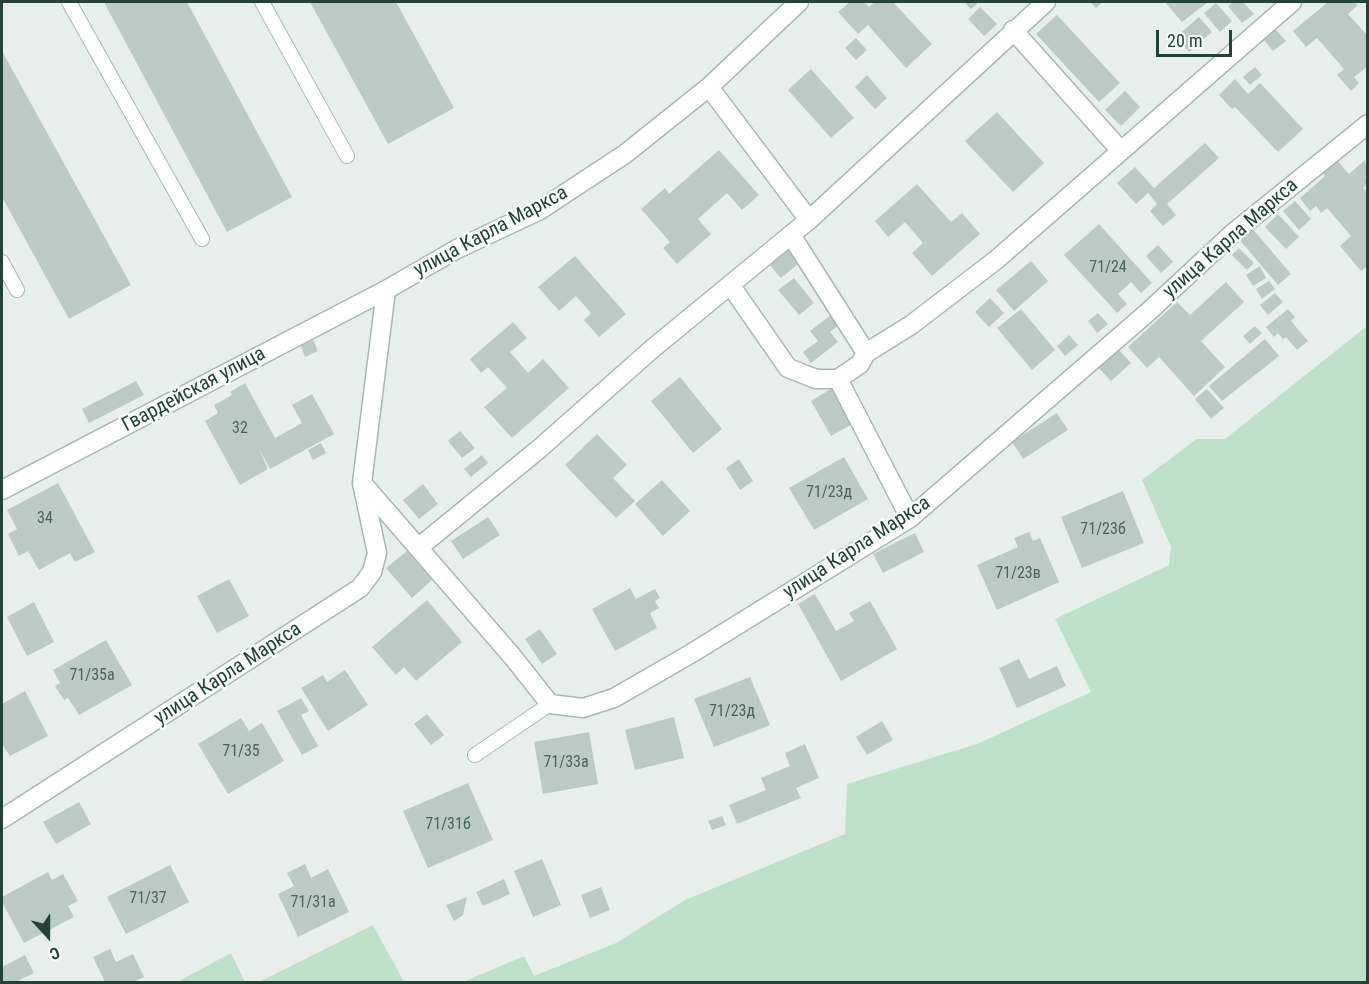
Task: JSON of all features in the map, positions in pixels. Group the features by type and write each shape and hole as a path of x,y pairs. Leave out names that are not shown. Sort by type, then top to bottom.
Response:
{"street":[{"name":"улица Карла Маркса","path":"2,819 360,588 372,572 377,553 362,483 386,290 457,249 540,210 625,154 709,87 799,2"},
{"path":"418,548 539,449 652,349 809,220 1046,2"},
{"path":"731,286 788,368 816,380 838,379 860,364 866,353 911,325 996,260 1292,2"},
{"path":"1013,30 1121,152"},
{"path":"709,87 809,220"},
{"name":"улица Карла Маркса","path":"550,704 583,708 614,698 692,653 910,518 1147,313 1232,234 1368,124"},
{"path":"791,235 866,353"},
{"name":"Гвардейская улица","path":"2,490 386,290"},
{"path":"838,379 910,518"},
{"path":"362,483 512,656 550,704"}],"lane":[{"path":"69,2 202,239"},
{"path":"262,2 347,156"},
{"path":"2,262 17,290"},
{"path":"475,755 550,704"}],"green space":[{"path":"1367,326 1367,982 463,982 524,956 534,976 616,943 685,900 845,834 847,784 977,744 1091,692 1055,619 1169,565 1171,547 1142,480 1197,439 1225,439"},
{"path":"373,925 404,982 259,982"},
{"path":"231,953 245,982 177,982"}],"building":[{"path":"104,2 187,2 292,197 227,232"},
{"path":"310,2 396,2 454,108 388,144"},
{"path":"850,2 864,2 869,7 875,2 893,2 932,44 906,68 868,25 858,34 838,12"},
{"path":"964,2 979,2 971,9"},
{"path":"1090,2 1103,2 1096,8"},
{"path":"1165,2 1208,2 1182,22"},
{"path":"1233,2 1243,2 1254,14 1242,23 1228,6"},
{"path":"1328,2 1354,2 1358,5 1348,14 1368,36 1368,66 1354,77 1359,83 1351,91 1337,75 1344,69 1317,38 1306,47 1293,31"},
{"path":"1216,3 1232,21 1220,32 1204,13"},
{"path":"980,7 997,24 984,36 968,19"},
{"path":"1057,15 1120,83 1099,102 1036,34"},
{"path":"1199,17 1212,32 1189,52 1176,37"},
{"path":"1270,23 1286,41 1273,51 1258,33"},
{"path":"856,38 867,50 856,60 845,48"},
{"path":"2,51 131,285 69,319 2,197"},
{"path":"1255,67 1262,75 1250,85 1243,77"},
{"path":"811,69 854,118 831,138 788,90"},
{"path":"867,75 887,98 875,109 855,87"},
{"path":"1235,79 1248,94 1260,83 1303,129 1278,152 1235,107 1232,109 1219,95"},
{"path":"1125,91 1140,107 1121,126 1105,110"},
{"path":"997,112 1044,163 1013,192 965,141"},
{"path":"1205,143 1219,158 1167,204 1176,215 1163,226 1150,211 1157,204 1148,193 1136,204 1117,183 1135,167 1154,188"},
{"path":"719,150 759,195 742,210 727,193 698,219 711,234 677,264 663,248 670,242 641,209 665,188 669,194"},
{"path":"1365,160 1368,174 1365,176 1368,184 1363,188 1368,193 1368,266 1361,271 1340,246 1351,236 1327,208 1321,213 1316,206 1310,211 1300,198 1325,176 1323,173 1338,161 1349,174"},
{"path":"917,184 951,222 962,213 980,234 932,276 912,253 923,243 905,222 888,237 875,221"},
{"path":"1295,201 1311,219 1299,230 1283,211"},
{"path":"1278,214 1299,237 1286,249 1265,227"},
{"path":"1099,224 1152,283 1141,293 1131,282 1118,294 1127,304 1117,313 1064,255"},
{"path":"1251,227 1291,274 1278,285 1238,238"},
{"path":"1158,245 1173,262 1161,273 1146,256"},
{"path":"787,248 799,263 781,278 769,264"},
{"path":"1239,248 1254,263 1247,270 1232,255"},
{"path":"575,256 626,314 599,337 584,320 591,313 576,296 559,311 538,287"},
{"path":"1031,261 1048,281 1014,311 996,290"},
{"path":"1260,266 1266,278 1253,286 1246,275"},
{"path":"794,278 814,303 799,315 778,290"},
{"path":"1269,281 1275,289 1262,299 1256,289"},
{"path":"1226,282 1244,302 1201,341 1225,367 1194,396 1159,357 1147,368 1128,347 1177,302 1190,315"},
{"path":"1275,293 1283,302 1268,315 1260,305"},
{"path":"990,298 1004,313 989,327 975,312"},
{"path":"1021,309 1055,350 1032,370 997,328"},
{"path":"1288,309 1295,317 1291,321 1308,341 1297,350 1286,337 1283,339 1278,333 1274,337 1266,327"},
{"path":"1098,313 1108,324 1097,333 1088,321"},
{"path":"831,315 839,325 830,332 838,342 811,363 803,352 818,341 810,331"},
{"path":"513,322 527,338 510,352 528,373 543,359 569,388 512,438 484,407 507,388 488,367 481,373 470,359"},
{"path":"1255,326 1262,333 1250,344 1243,336"},
{"path":"1069,335 1078,345 1065,356 1057,346"},
{"path":"1265,339 1279,356 1222,401 1209,386"},
{"path":"313,340 318,351 305,357 301,346"},
{"path":"1116,347 1131,363 1111,381 1096,365"},
{"path":"680,377 722,429 693,453 651,401"},
{"path":"136,381 144,395 89,423 82,409"},
{"path":"245,383 275,438 302,423 292,405 312,394 334,434 270,469 258,447 268,469 240,485 205,421 218,413 214,405 232,395 230,392"},
{"path":"834,387 854,423 831,436 811,401"},
{"path":"1207,389 1224,408 1211,419 1195,399"},
{"path":"1057,413 1068,430 1023,459 1012,442"},
{"path":"460,431 475,448 462,458 448,441"},
{"path":"597,434 627,465 613,478 635,501 616,518 565,465"},
{"path":"321,443 326,453 313,460 308,450"},
{"path":"482,455 488,463 471,477 464,469"},
{"path":"844,457 868,499 814,530 789,488"},
{"path":"739,459 753,481 740,490 726,468"},
{"path":"662,480 690,511 663,536 635,504"},
{"path":"58,483 95,552 75,562 70,553 39,570 28,551 19,556 8,534 17,529 7,510"},
{"path":"423,484 438,504 419,519 403,500"},
{"path":"1123,491 1144,543 1082,568 1061,517"},
{"path":"488,517 500,535 463,559 451,541"},
{"path":"1029,532 1033,541 1040,538 1059,582 997,610 977,565 1018,547 1014,538"},
{"path":"915,533 924,552 883,573 873,554"},
{"path":"407,551 432,580 412,598 386,568"},
{"path":"229,579 249,616 217,633 197,596"},
{"path":"630,588 636,599 655,589 660,598 655,601 659,608 650,613 657,628 615,651 592,609"},
{"path":"815,594 836,631 854,621 849,613 870,601 897,649 841,681 798,604"},
{"path":"427,600 462,642 416,681 404,667 396,675 372,647"},
{"path":"34,602 54,642 27,656 7,617"},
{"path":"540,629 557,654 542,664 525,639"},
{"path":"106,640 132,685 79,715 68,698 64,700 55,686 60,683 53,670"},
{"path":"1019,659 1029,679 1057,666 1066,686 1017,708 999,668"},
{"path":"345,670 368,705 328,731 301,688 323,675 327,682"},
{"path":"750,677 770,725 714,747 694,699"},
{"path":"25,691 48,736 10,756 2,744 2,704"},
{"path":"301,698 309,711 301,715 318,746 302,755 277,711"},
{"path":"427,714 444,735 431,745 414,724"},
{"path":"674,717 684,758 635,770 625,730"},
{"path":"241,718 249,731 262,723 284,761 228,794 198,744"},
{"path":"882,721 893,740 867,755 856,737"},
{"path":"589,732 598,784 543,794 534,742"},
{"path":"805,744 819,778 796,788 801,798 737,824 729,805 766,790 761,778 790,766 785,753"},
{"path":"468,783 493,840 428,868 403,811"},
{"path":"79,802 91,824 56,844 43,822"},
{"path":"722,816 726,825 712,830 708,821"},
{"path":"542,859 561,905 533,917 514,871"},
{"path":"305,864 311,878 328,869 349,912 298,937 278,894 294,886 287,873"},
{"path":"170,865 189,902 126,934 107,897"},
{"path":"48,872 52,880 63,874 78,901 68,906 74,917 24,943 2,902 2,897"},
{"path":"504,879 510,894 483,906 476,892"},
{"path":"601,887 610,910 590,918 581,895"},
{"path":"467,897 463,915 454,921 446,905"},
{"path":"110,949 116,962 133,954 144,977 133,982 105,982 93,957"},
{"path":"25,955 34,973 16,982 3,982 2,967"}]}
